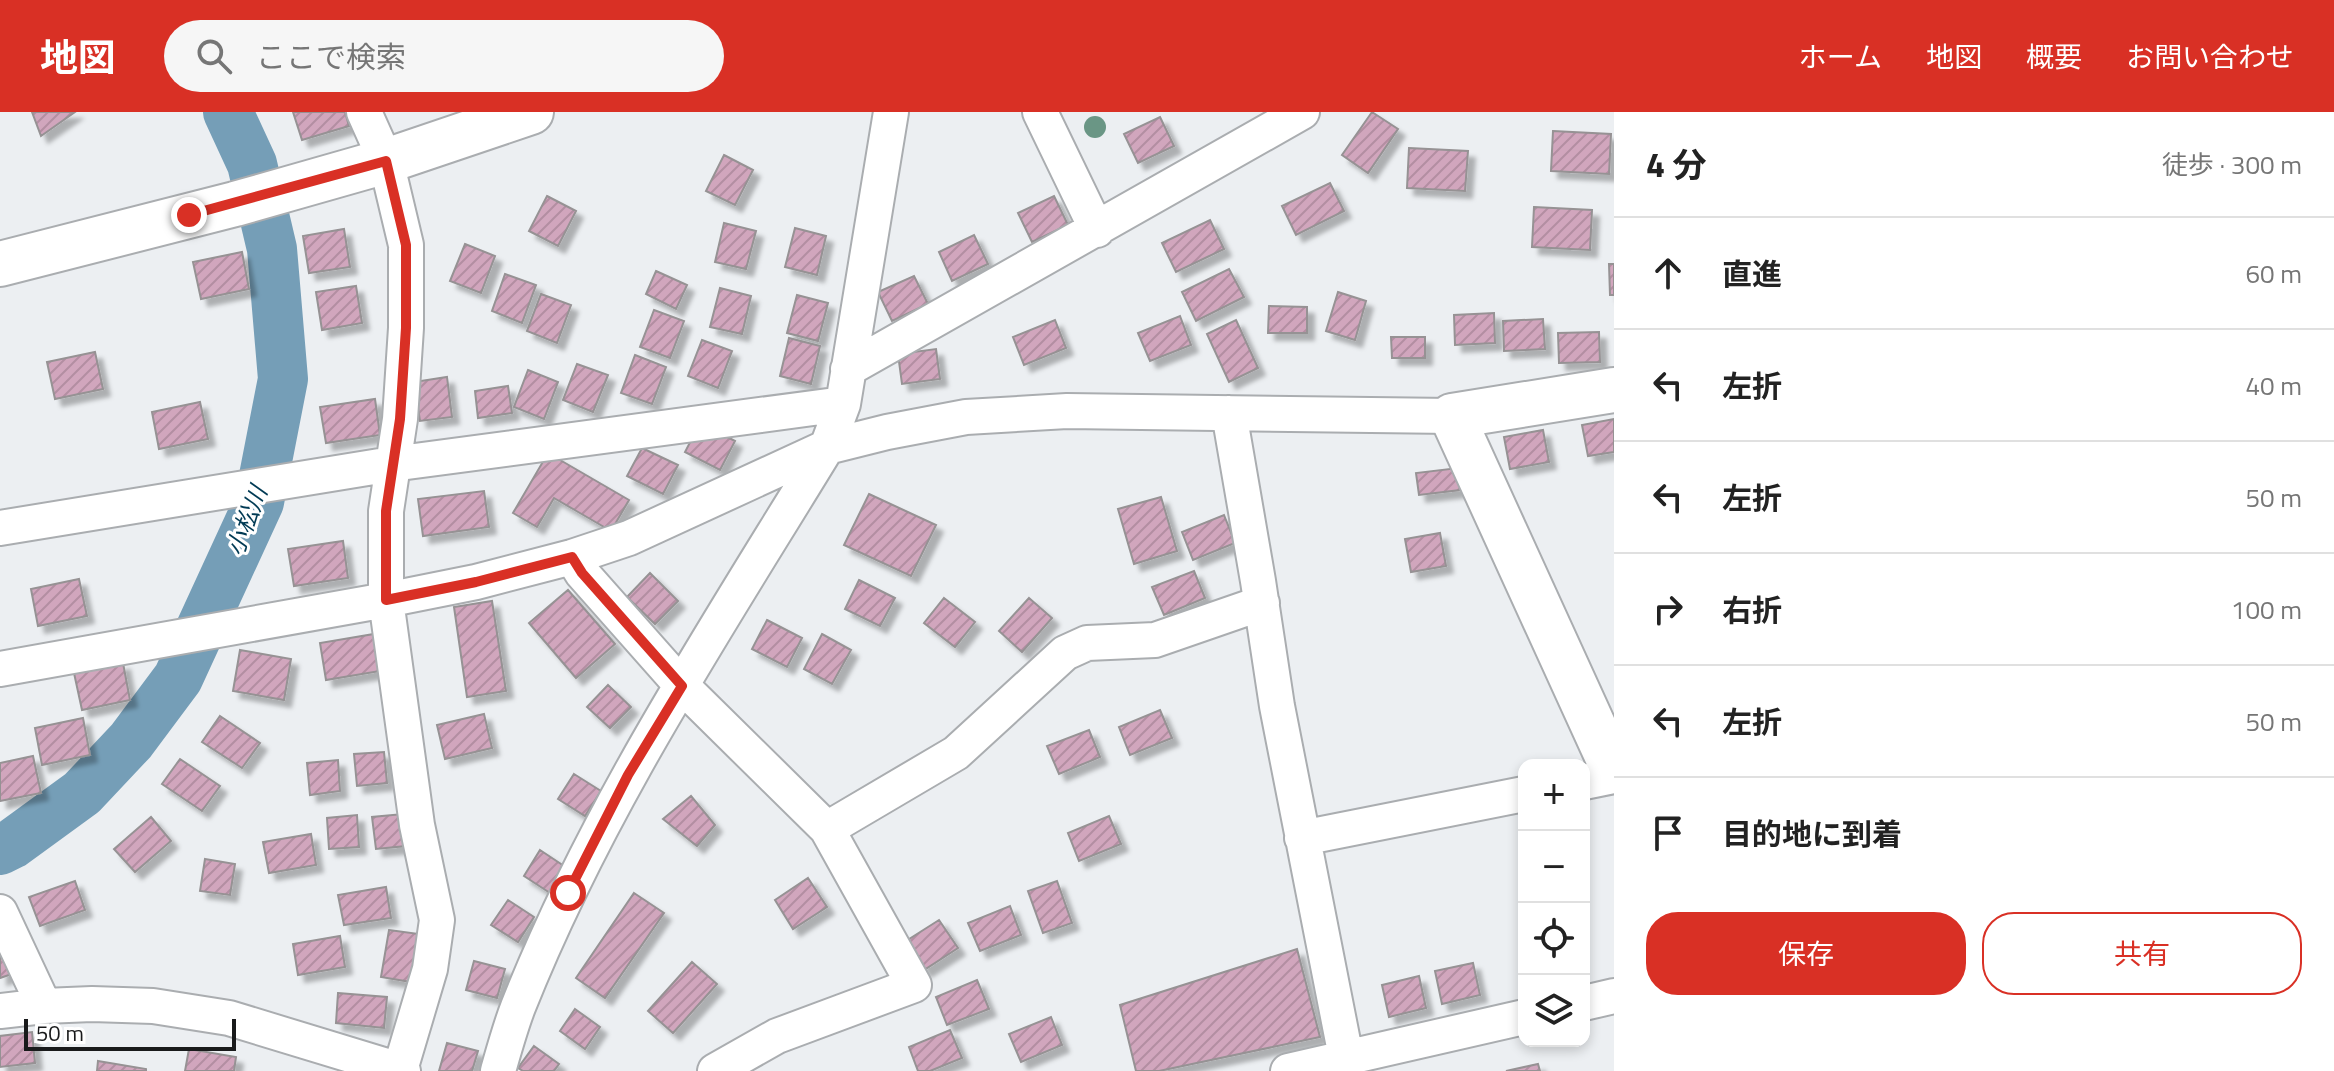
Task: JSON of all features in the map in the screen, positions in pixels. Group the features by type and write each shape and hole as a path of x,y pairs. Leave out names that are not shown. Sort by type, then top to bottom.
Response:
{"street":[{"path":"0,1011 92,1004 153,1006 229,1018 402,1071 430,969 437,920 417,825 386,600 386,511 400,419 406,328 406,245 386,161 364,112"},
{"path":"0,264 235,204 386,161 531,112"},
{"path":"498,1071 517,1009 568,893 628,775 827,447 843,404 891,112"},
{"path":"1040,112 1097,230"},
{"path":"848,369 1302,112"},
{"path":"0,669 386,600 476,582 572,557 629,538 827,447 966,417 1067,411 1452,416 1614,390"},
{"path":"0,528 392,464 843,404"},
{"path":"1229,413 1277,706 1346,1057"},
{"path":"1452,416 1614,774 1590,780"},
{"path":"572,557 582,573 682,686 827,829 914,985 777,1036 715,1071"},
{"path":"827,829 956,753 1065,653 1087,643 1155,640 1262,603"},
{"path":"1302,838 1518,795"},
{"path":"0,912 44,1006"},
{"path":"1590,1002 1614,996"},
{"path":"1288,1071 1518,1018"}],"building":[{"path":"32,112 75,112 41,136"},
{"path":"293,112 345,112 349,126 302,140"},
{"path":"1372,112 1398,129 1368,173 1342,155"},
{"path":"1160,117 1174,146 1138,163 1124,134"},
{"path":"1553,131 1611,134 1609,174 1551,171"},
{"path":"1409,148 1468,151 1465,191 1407,188"},
{"path":"724,155 753,170 735,205 706,191"},
{"path":"1330,183 1344,211 1296,235 1282,206"},
{"path":"547,196 576,211 558,246 529,231"},
{"path":"1054,196 1068,225 1032,242 1018,213"},
{"path":"1534,207 1592,210 1590,250 1532,247"},
{"path":"1210,220 1224,249 1176,272 1162,243"},
{"path":"724,223 756,231 746,269 715,262"},
{"path":"795,228 826,236 817,275 785,267"},
{"path":"344,229 350,267 309,273 303,236"},
{"path":"974,235 988,264 952,281 939,252"},
{"path":"465,244 495,256 481,293 450,281"},
{"path":"242,252 249,289 201,299 193,262"},
{"path":"1609,264 1614,264 1614,295 1610,295"},
{"path":"1229,269 1244,297 1196,321 1182,292"},
{"path":"656,271 687,285 676,309 646,294"},
{"path":"505,274 536,285 522,323 492,311"},
{"path":"914,276 928,304 892,321 878,292"},
{"path":"356,286 362,323 322,330 316,292"},
{"path":"720,288 751,296 742,334 710,327"},
{"path":"1338,292 1366,301 1355,340 1326,331"},
{"path":"541,294 571,305 557,343 527,331"},
{"path":"797,295 828,303 818,341 787,333"},
{"path":"1269,306 1307,307 1307,333 1268,333"},
{"path":"654,310 684,321 670,358 640,347"},
{"path":"1494,313 1495,343 1455,345 1454,315"},
{"path":"1180,316 1191,345 1150,361 1138,333"},
{"path":"1543,319 1545,349 1504,351 1503,321"},
{"path":"1055,320 1066,348 1024,365 1013,337"},
{"path":"1236,320 1258,368 1229,382 1207,334"},
{"path":"1599,332 1600,362 1559,363 1558,333"},
{"path":"1391,337 1425,337 1425,358 1392,358"},
{"path":"789,338 820,346 811,384 780,376"},
{"path":"702,340 732,351 718,388 688,376"},
{"path":"936,349 940,379 902,384 898,354"},
{"path":"95,352 103,389 55,399 47,362"},
{"path":"635,355 666,367 652,404 621,393"},
{"path":"577,364 608,375 593,412 563,400"},
{"path":"528,370 558,382 544,419 514,407"},
{"path":"447,377 452,417 420,421 414,382"},
{"path":"508,386 512,413 478,418 475,391"},
{"path":"375,399 380,435 326,443 320,407"},
{"path":"200,402 208,439 159,449 152,412"},
{"path":"1614,419 1614,452 1588,456 1582,425"},
{"path":"700,423 735,441 720,470 685,452"},
{"path":"1543,430 1549,462 1510,469 1504,437"},
{"path":"642,448 678,465 663,494 627,476"},
{"path":"548,453 629,500 611,531 554,498 537,527 513,513"},
{"path":"1458,468 1460,490 1419,495 1416,473"},
{"path":"484,491 489,527 423,536 418,499"},
{"path":"869,494 936,525 911,576 844,545"},
{"path":"1161,497 1177,551 1134,564 1118,509"},
{"path":"1224,515 1235,543 1193,560 1182,532"},
{"path":"1440,533 1446,566 1411,572 1405,539"},
{"path":"343,541 348,578 294,586 288,549"},
{"path":"1194,571 1205,598 1164,615 1152,587"},
{"path":"650,573 678,601 655,624 627,597"},
{"path":"79,579 87,616 38,626 31,589"},
{"path":"859,580 895,598 880,626 845,609"},
{"path":"568,590 615,644 576,678 529,623"},
{"path":"944,598 975,622 955,647 924,623"},
{"path":"1029,598 1052,618 1022,652 999,631"},
{"path":"492,601 506,691 467,697 454,607"},
{"path":"767,620 802,638 787,667 752,649"},
{"path":"374,634 380,671 326,680 320,643"},
{"path":"822,634 851,650 832,684 804,669"},
{"path":"240,650 291,659 284,700 233,691"},
{"path":"123,663 130,700 82,710 74,673"},
{"path":"608,685 631,707 610,728 587,707"},
{"path":"1160,710 1172,738 1130,755 1119,727"},
{"path":"484,714 492,748 445,759 437,725"},
{"path":"220,716 260,743 242,768 202,742"},
{"path":"83,718 90,755 42,765 35,728"},
{"path":"1089,730 1100,757 1059,774 1047,746"},
{"path":"384,752 387,783 357,786 354,754"},
{"path":"33,756 41,793 0,801 0,763"},
{"path":"180,759 220,786 202,811 162,784"},
{"path":"338,760 340,791 310,795 307,763"},
{"path":"574,774 601,791 585,816 558,799"},
{"path":"691,796 715,825 697,846 663,819"},
{"path":"403,814 406,846 376,849 372,817"},
{"path":"357,815 359,847 329,849 327,818"},
{"path":"1109,816 1121,844 1079,861 1068,833"},
{"path":"151,817 171,841 135,872 114,849"},
{"path":"311,834 316,865 269,873 263,842"},
{"path":"540,850 567,868 550,893 524,876"},
{"path":"205,859 235,864 230,895 200,891"},
{"path":"808,878 827,907 793,929 775,900"},
{"path":"75,881 85,910 40,926 29,897"},
{"path":"1057,881 1072,923 1043,933 1028,891"},
{"path":"386,887 391,918 344,925 338,895"},
{"path":"634,893 664,913 605,998 576,978"},
{"path":"508,900 534,917 518,942 491,925"},
{"path":"1010,906 1021,935 980,951 968,923"},
{"path":"939,920 958,948 924,970 906,941"},
{"path":"389,930 419,934 411,982 381,977"},
{"path":"340,936 345,967 298,975 293,944"},
{"path":"0,946 12,974 0,978"},
{"path":"1297,949 1320,1037 1159,1071 1136,1071 1120,1005"},
{"path":"474,961 505,969 497,998 466,990"},
{"path":"692,962 717,984 673,1033 648,1011"},
{"path":"1473,963 1480,995 1442,1004 1435,971"},
{"path":"1419,976 1426,1008 1389,1017 1382,985"},
{"path":"977,980 989,1009 947,1025 936,997"},
{"path":"338,993 387,997 384,1028 336,1023"},
{"path":"575,1009 600,1027 585,1049 560,1031"},
{"path":"1051,1017 1062,1045 1021,1062 1009,1034"},
{"path":"950,1030 962,1058 930,1071 918,1071 909,1047"},
{"path":"32,1032 35,1063 0,1067 0,1036"},
{"path":"447,1043 478,1051 472,1071 439,1071"},
{"path":"534,1046 559,1064 554,1071 523,1071 518,1068"},
{"path":"189,1049 236,1057 234,1071 185,1071"},
{"path":"98,1061 146,1069 146,1071 97,1071"},
{"path":"1538,1064 1540,1071 1506,1071"}],"waterway":[{"name":"小松川","path":"0,850 82,793 131,741 178,678 259,502 283,379 272,249 252,164 228,112"}],"route":[{"path":"189,215 386,161 406,245 406,328 400,419 386,511 386,600 476,582 572,557 582,573 682,686 628,775 568,893"}]}
